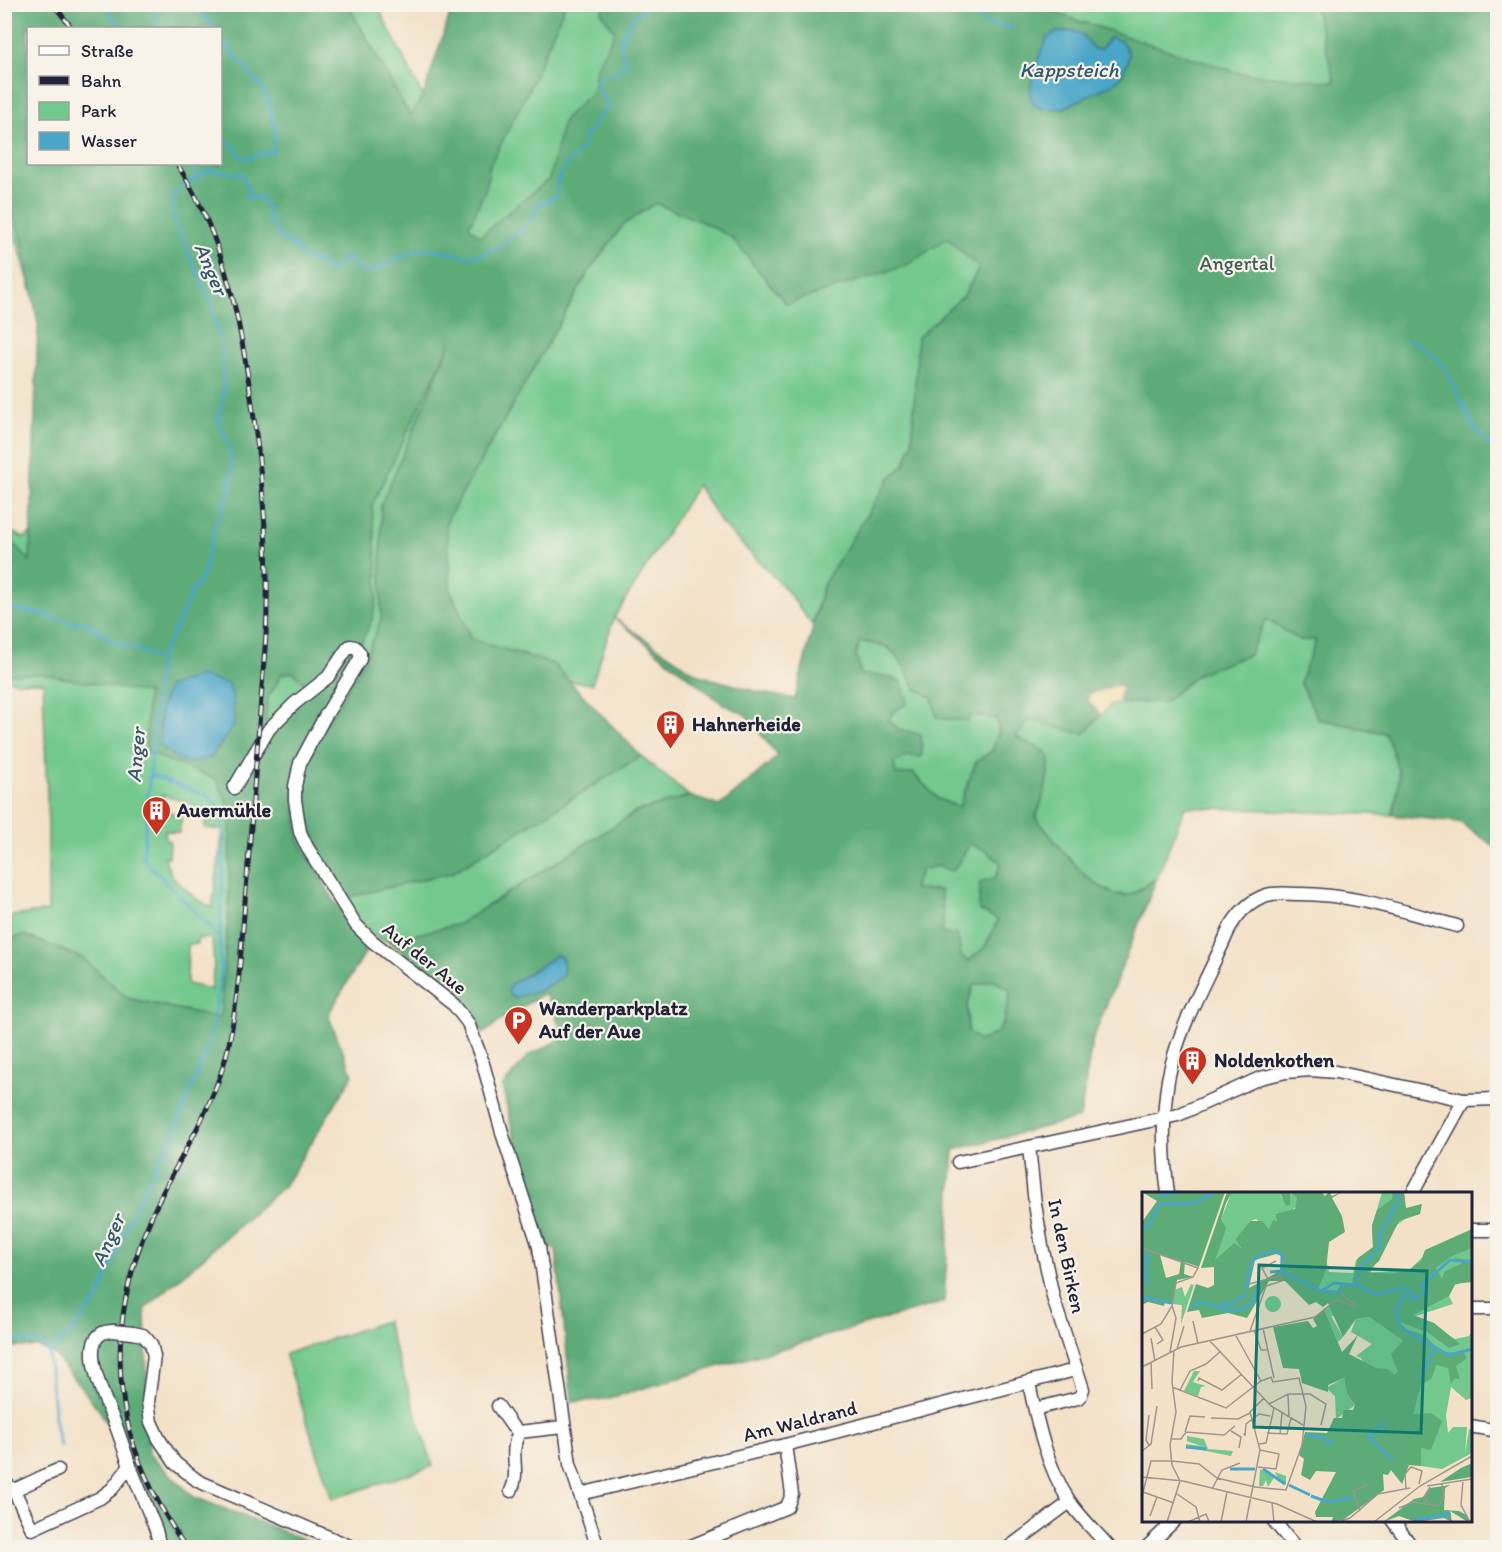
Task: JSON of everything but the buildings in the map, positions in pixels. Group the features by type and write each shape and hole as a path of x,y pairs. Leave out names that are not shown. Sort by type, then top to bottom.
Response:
{"street":[{"name":"Auf der Aue","path":"234,788 269,729 294,704 328,677 346,649 353,646 358,649 360,659 300,763 295,793 300,832 307,848 356,925 372,942 454,1005 468,1023 482,1060 503,1136 539,1247 570,1464 598,1548"},
{"path":"1168,1192 1164,1150 1168,1079 1179,1042 1230,927 1247,906 1268,895 1329,895 1386,906 1457,926"},
{"path":"958,1162 1165,1118 1260,1078 1286,1072 1310,1070 1336,1072 1464,1100 1497,1100"},
{"path":"1413,1192 1464,1100"},
{"name":"In den Birken","path":"1029,1147 1042,1246 1054,1300 1083,1389 1078,1398 1035,1409"},
{"path":"1472,1230 1497,1230"},
{"path":"1472,1309 1497,1309"},
{"path":"160,1548 156,1530 100,1386 93,1360 93,1348 97,1337 102,1333 143,1335 151,1344 154,1356 148,1402 151,1422 175,1463 198,1481 354,1548"},
{"path":"1075,1370 1029,1383 1052,1464 1070,1502 1110,1548"},
{"name":"Am Waldrand","path":"580,1494 1029,1383"},
{"path":"498,1406 519,1432 563,1427"},
{"path":"1472,1426 1497,1431"},
{"path":"511,1491 515,1482 514,1443 519,1432"},
{"path":"686,1548 786,1507 792,1494 785,1445"},
{"path":"58,1470 9,1486 32,1529 100,1498 112,1489 130,1466"},
{"path":"1008,1548 1070,1502"},
{"path":"1146,1548 1174,1522"},
{"path":"1274,1522 1296,1548"},
{"path":"1393,1522 1413,1548"}],"green space":[{"name":"Angertal","path":"5,5 336,5 410,120 447,56 458,5 1497,5 824,583 812,625 785,588 721,523 697,485 614,618 592,684 570,681 553,664 471,639 450,589 446,522 589,271 623,225 655,203 722,232 721,230 630,187 455,477 303,944 261,744 216,779 230,809 229,908 220,1018 127,998 84,959 24,935 5,941 5,917 48,911 48,827 43,682 19,682 5,679 4,528 24,538 41,526 41,324 5,200","holes":["918,337 921,431 908,466 874,505 890,478 905,464 912,443","162,795 185,801 197,808 202,813 205,828 223,830 212,908 195,898 172,876 164,857 169,857 170,841 166,840 165,831 179,833 182,815 160,810","212,938 214,965 211,989 187,984 188,945 197,944 197,939"]},
{"path":"5,5 348,5 410,116 423,96 453,5 565,5 529,89 490,165 486,188 469,227 480,236 549,179 563,121 593,91 596,68 615,32 602,13 603,5 1052,5 1061,15 1239,73 1335,82 1314,5 1497,5 1497,848 1459,822 1392,815 1399,782 1397,765 1385,733 1318,719 1300,682 1316,640 1300,640 1266,619 1249,655 1199,673 1164,702 1119,703 1116,685 1097,691 1087,700 1101,715 1084,734 1029,720 1016,737 1045,751 1050,759 1045,790 1036,818 1077,867 1103,889 1116,894 1129,895 1157,878 1092,1042 1080,1118 954,1150 944,1302 606,1399 572,1402 556,1249 545,1248 518,1154 502,1087 528,1056 565,1037 545,993 503,1018 483,1034 453,993 388,941 459,924 636,812 689,796 720,806 778,756 745,714 723,704 614,618 699,675 762,693 795,699 824,583 890,478 905,464 912,443 918,337 964,295 979,268 947,238 907,265 786,304 731,237 707,224 655,203 623,225 589,271 446,522 450,589 471,639 553,664 641,756 453,872 344,898 306,836 300,799 303,761 364,662 381,619 381,505 450,344 372,505 377,599 372,620 339,688 295,765 298,840 335,902 369,946 328,1015 353,1075 285,1185 145,1309 149,1454 194,1497 323,1547 172,1547 100,1411 54,1354 37,1347 5,1347 5,941 24,935 84,959 127,998 220,1018 229,908 230,809 216,779 146,752 147,693 42,674 5,674 5,535 30,561 38,324 22,239 5,193","holes":["1073,31 1094,49 1101,49 1107,39 1121,41 1129,54 1118,80 1061,109 1047,38 1056,32","860,641 888,647 902,663 916,689 932,697 937,718 967,721 971,715 996,718 999,731 992,751 976,762 959,807 938,799 913,773 896,775 894,763 906,756 922,757 921,735 899,729 888,720 893,712 908,703 901,681 883,676 861,675 856,654","293,672 307,686 265,729 267,700 282,674","970,844 985,850 1001,863 996,877 980,882 979,910 998,920 985,947 968,961 961,956 957,933 951,936 942,933 943,913 940,890 913,889 921,870 935,866 953,871","557,955 539,991 513,998 508,992 525,975","993,980 1011,990 1004,1022 997,1033 979,1041 968,1031 967,1007 973,986"]},
{"path":"348,5 377,5 423,96 410,116"},
{"path":"1266,619 1300,640 1316,639 1318,719 1385,733 1397,765 1399,782 1392,815 1185,807 1157,878 1130,895 1114,894 1085,878 1036,818 1045,790 1050,759 1016,737 1029,720 1084,733 1111,704 1164,702 1199,673 1249,655"},
{"path":"860,641 888,647 902,663 916,689 971,715 996,718 999,731 992,751 976,762 959,807 938,799 913,773 896,775 893,763 906,756 899,729 887,720 893,712 883,676 861,675 856,654"},
{"path":"641,756 689,796 636,812 459,924 388,941 376,938 360,921 344,898 453,872"},
{"path":"970,843 985,850 1001,863 996,877 998,919 985,947 968,961 961,956 957,934 951,936 941,933 943,913 940,891 912,890 921,870 935,866"},
{"path":"993,980 1011,990 1004,1022 997,1033 979,1042 968,1031 967,1007 973,986"},
{"path":"386,1321 433,1466 332,1499 285,1354"}],"sand":[{"path":"1116,685 1122,687 1119,703 1111,704 1101,715 1087,700 1089,694"}],"water":[{"name":"Kappsteich","path":"1073,31 1083,35 1094,49 1101,49 1110,37 1121,41 1129,54 1126,66 1113,84 1061,109 1043,109 1033,104 1031,96 1032,79 1037,62 1047,38 1056,32"},
{"path":"200,676 229,684 233,699 234,726 211,757 190,763 176,758 159,745 161,707 168,687"},
{"path":"557,955 562,958 564,969 562,977 539,991 513,998 508,992 510,985"}],"waterway":[{"name":"Anger","path":"106,4 119,27"},
{"name":"Anger","path":"153,4 157,19 162,27"},
{"name":"Anger","path":"195,4 213,27"},
{"path":"198,177 209,170 241,174 249,190 247,199 259,196 267,207 270,221 284,241 291,243 303,257 310,261 319,261 330,271 335,270 341,261 348,259 355,264 358,273 366,272 424,249 464,256 482,254 519,233 533,216 536,206 557,197 557,183 564,167 583,148 585,136 608,107 596,83 601,76 616,73 626,63 620,41 633,17 643,10 643,4"},
{"path":"962,4 968,10 979,9 982,22 1012,28"},
{"name":"Anger","path":"222,39 261,87 269,102 276,137 273,152 245,158 241,158 230,143 222,138"},
{"name":"Anger","path":"48,1352 70,1334 98,1299 132,1214 176,1128 210,1042 221,973 220,939 143,859 159,660 192,591 202,579 214,530 229,491 232,467 229,445 218,420 224,391 221,347 210,300 176,225 172,208 175,193 198,177 192,165"},
{"path":"1408,339 1424,348 1444,368 1476,429 1498,454"},
{"path":"4,607 42,614 75,624 86,622 117,644 140,650 159,660"},
{"path":"150,775 210,797 222,812 224,837 220,937"},
{"name":"Anger","path":"4,1340 42,1343 48,1352 56,1429 60,1446"}],"railway":[{"path":"53,4 71,27"},
{"path":"178,165 195,194 209,225 231,290 245,357 258,452 267,583 266,635 242,940 236,1003 229,1044 218,1083 210,1101 147,1226 126,1297 121,1333 120,1369 124,1405 132,1441 155,1495 186,1548"}],"place":[{"name":"Hahnerheide","path":"671,750"},
{"name":"Auermühle","path":"156,836"},
{"name":"Wanderparkplatz Auf der Aue","path":"518,1046"},
{"name":"Noldenkothen","path":"1193,1086"}]}
